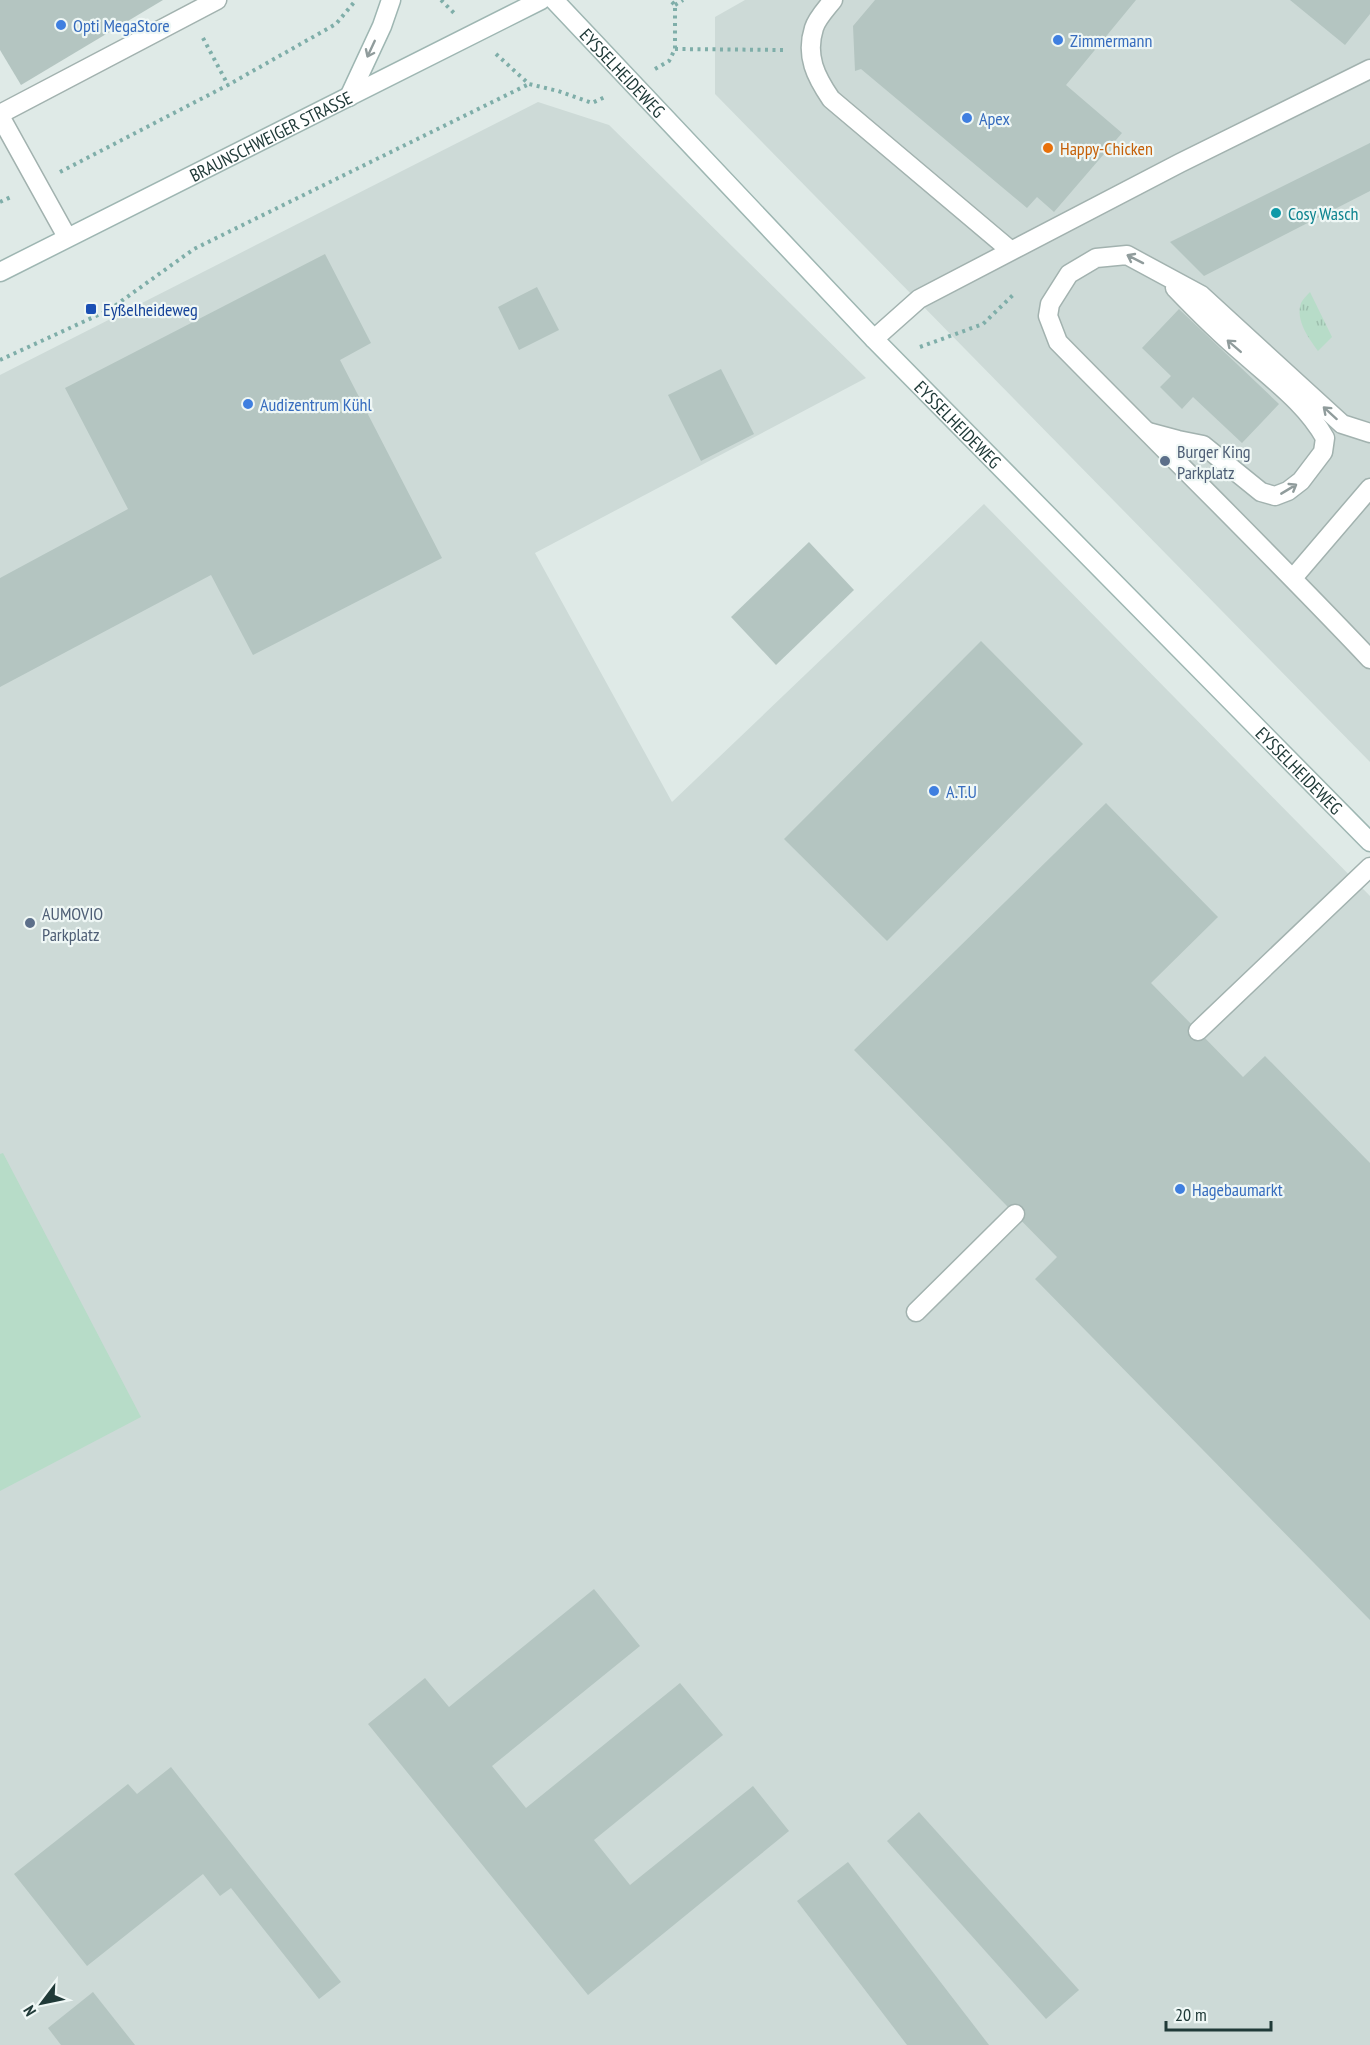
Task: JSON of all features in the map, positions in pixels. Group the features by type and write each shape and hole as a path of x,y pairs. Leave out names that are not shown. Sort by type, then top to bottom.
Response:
{"street":[{"path":"67,237 0,115 217,0"},
{"path":"349,97 382,26 391,0"},
{"name":"BRAUNSCHWEIGER STRASSE","path":"0,272 541,0"},
{"name":"EYSSELHEIDEWEG","path":"554,0 891,357 1370,842"},
{"path":"833,0 814,26 810,51 816,77 831,99 1010,250"},
{"path":"874,339 919,300 1010,250 1370,69"},
{"path":"1370,433 1342,424 1201,295 1127,255 1096,258 1069,274 1050,304 1048,316 1058,342 1293,578 1370,659"},
{"path":"1146,432 1203,445 1261,492 1275,496 1288,491 1301,481 1323,452 1325,438 1301,405 1210,325 1163,275"},
{"path":"1293,578 1370,488"},
{"path":"1198,1031 1370,867"},
{"path":"916,1312 1015,1214"}],"path":[{"path":"0,202 228,85 336,24 356,0"},
{"path":"656,68 669,61 675,49 675,5 670,0"},
{"path":"675,5 683,0"},
{"path":"191,14 228,85"},
{"path":"675,49 810,51"},
{"path":"0,360 109,310 194,249 529,84 592,103 601,99"},
{"path":"891,357 983,324 1013,295"}],"shaded area":[{"path":"745,0 1370,0 1370,762 715,94 715,17"},
{"path":"538,102 609,125 866,378 535,553 672,802 984,504 1370,896 1370,2045 0,2045 0,375"}],"green space":[{"path":"1310,292 1332,337 1318,351 1304,329 1300,316 1301,303"},
{"path":"3,1153 141,1417 0,1491 0,1154"}],"building":[{"name":"Opti MegaStore","path":"0,0 163,0 21,85 0,50"},
{"path":"875,0 1136,0 1066,85 1122,133 1054,212 1037,197 1027,208 861,69 855,71 853,26"},
{"path":"1290,0 1370,0 1370,14 1345,45"},
{"name":"Cosy Wasch","path":"1370,143 1370,191 1204,276 1170,242"},
{"path":"325,254 371,343 340,360 442,558 253,655 211,575 0,687 0,578 128,509 65,388"},
{"path":"537,287 559,330 519,350 498,307"},
{"path":"1179,309 1279,404 1242,443 1193,397 1182,409 1160,387 1171,376 1142,348"},
{"path":"721,369 754,434 701,461 668,395"},
{"path":"809,542 854,590 776,665 731,617"},
{"name":"A.T.U","path":"981,641 1083,744 887,941 784,839"},
{"name":"Hagebaumarkt","path":"1106,803 1218,917 1151,983 1243,1077 1265,1056 1370,1163 1370,1620 1035,1279 1057,1257 854,1050"},
{"path":"594,1589 640,1646 492,1766 526,1808 680,1683 723,1735 594,1840 630,1885 753,1786 789,1831 588,1995 368,1724 425,1678 449,1707"},
{"path":"171,1767 341,1982 319,1999 231,1888 220,1896 203,1874 87,1966 14,1874 128,1784 137,1794"},
{"path":"919,1812 1079,1990 1046,2019 887,1841"},
{"path":"848,1862 989,2045 907,2045 797,1901"},
{"path":"93,1992 135,2045 61,2045 48,2028"}],"place":[{"name":"Opti MegaStore","path":"61,25"},
{"name":"Zimmermann","path":"1058,40"},
{"name":"Apex","path":"967,118"},
{"name":"Happy-Chicken","path":"1048,148"},
{"name":"Cosy Wasch","path":"1276,213"},
{"name":"Eyßelheideweg","path":"91,309"},
{"name":"Audizentrum Kühl","path":"248,404"},
{"name":"Burger King Parkplatz","path":"1165,461"},
{"name":"A.T.U","path":"934,791"},
{"name":"AUMOVIO Parkplatz","path":"30,923"},
{"name":"Hagebaumarkt","path":"1180,1189"}]}
